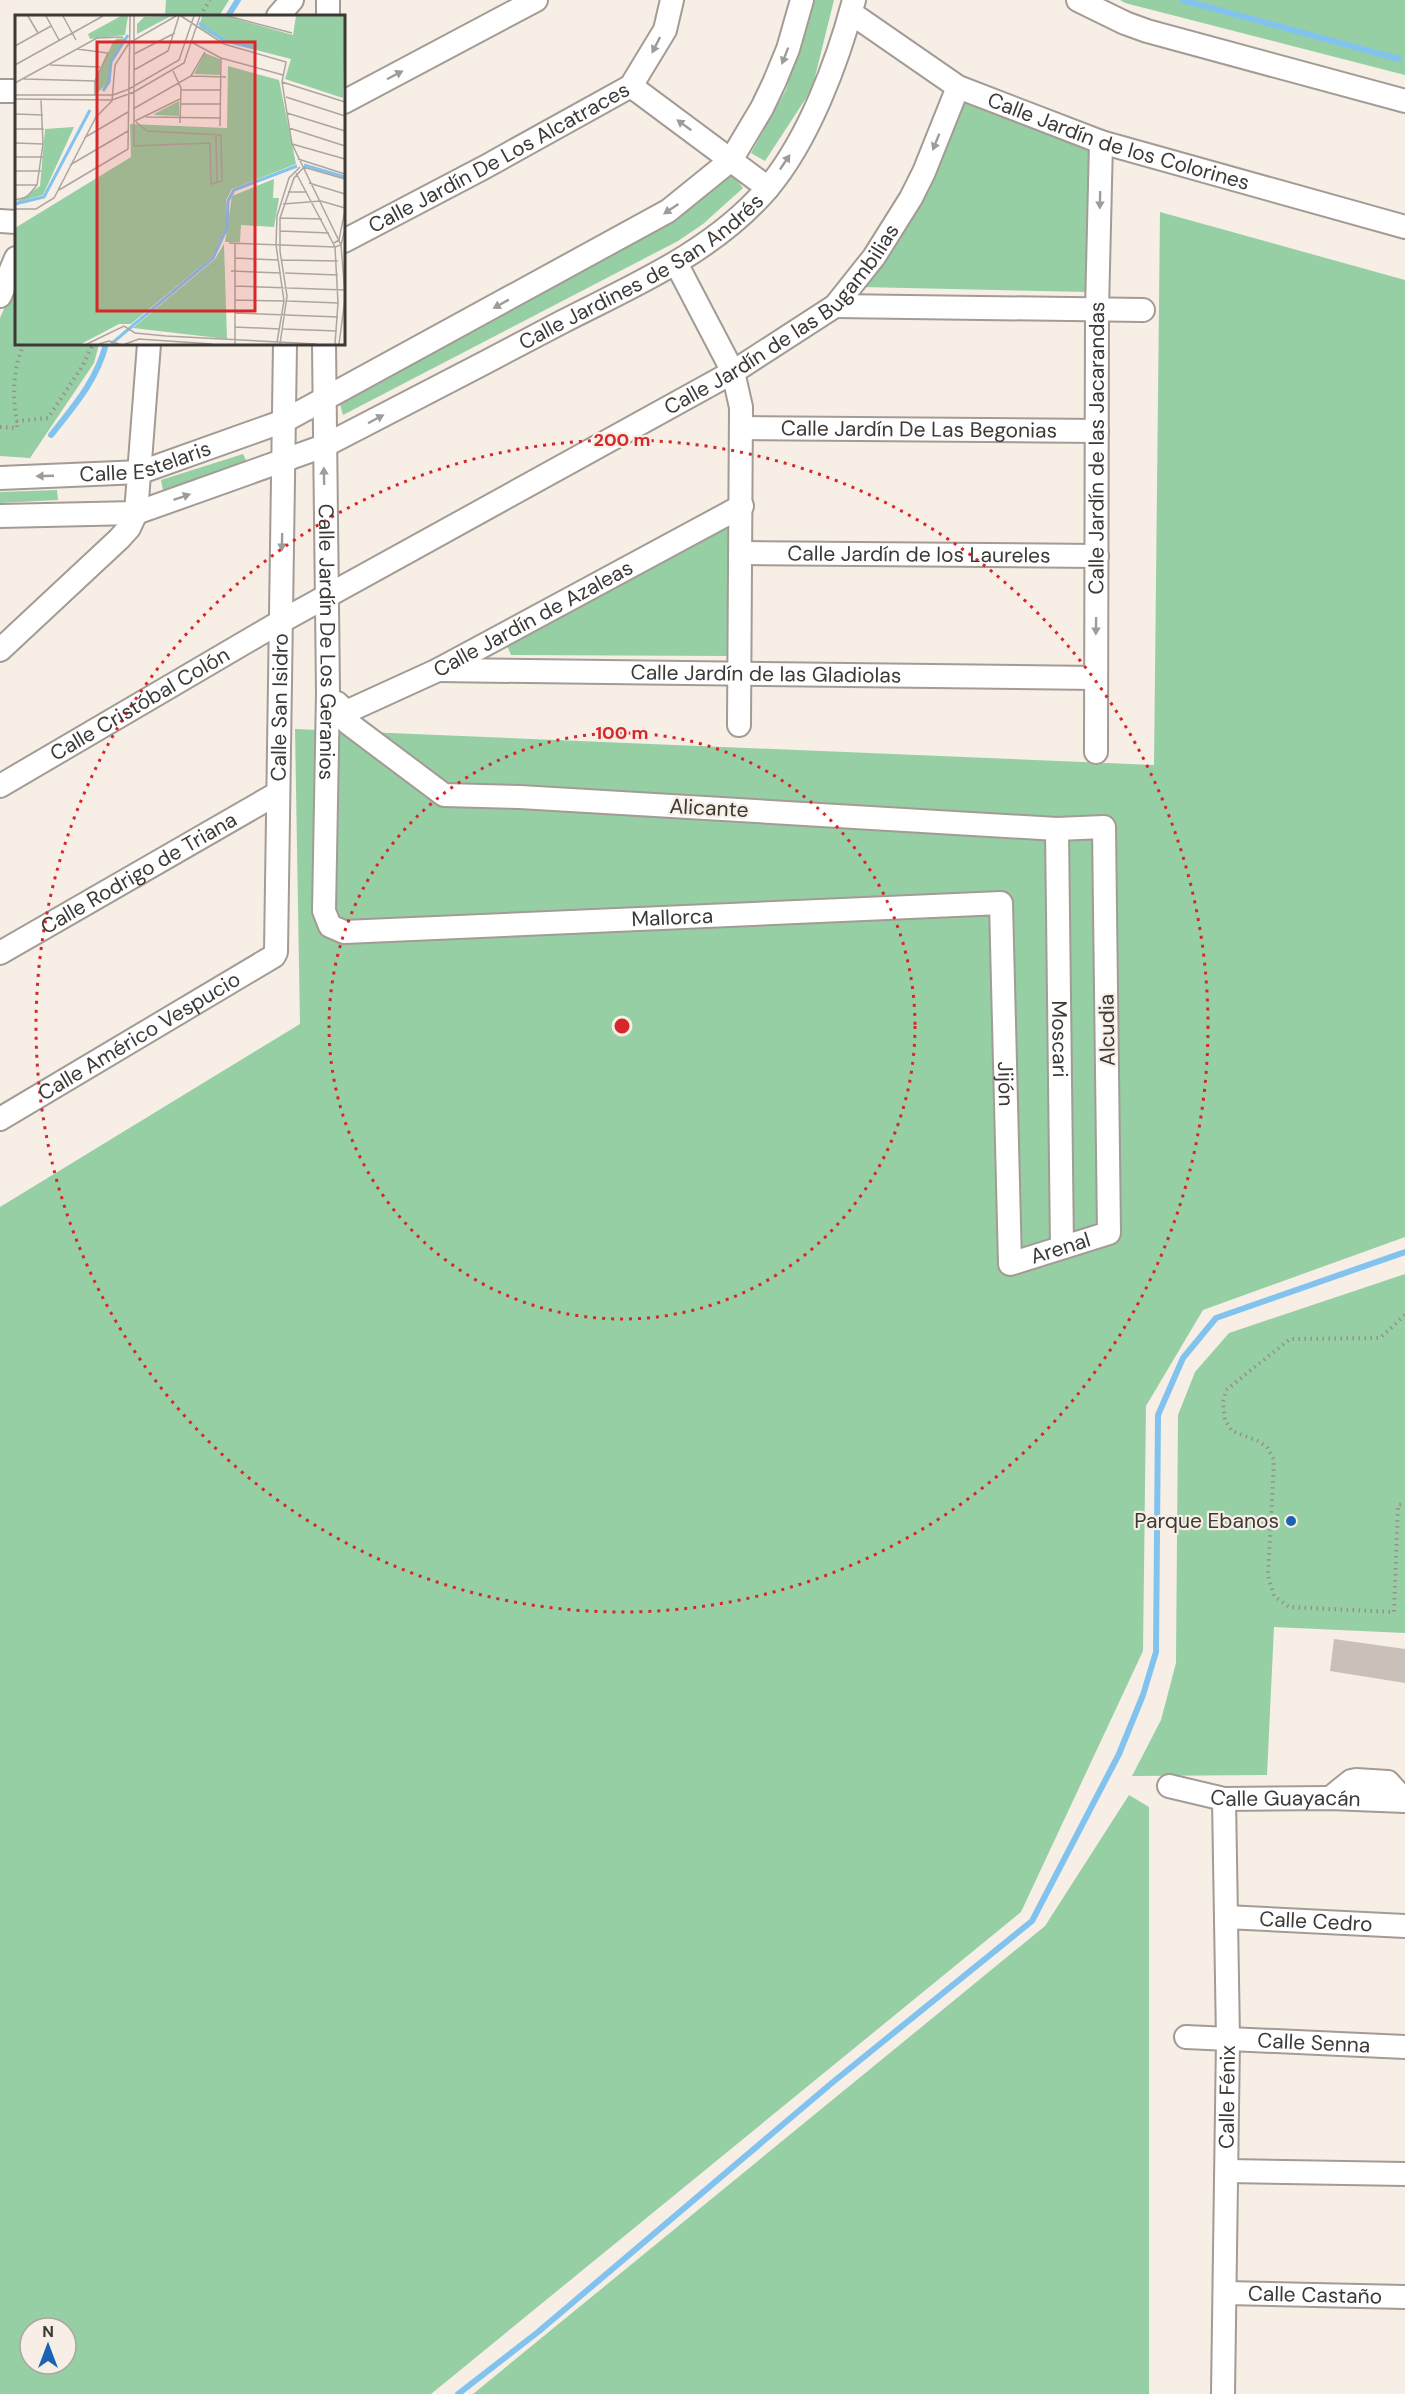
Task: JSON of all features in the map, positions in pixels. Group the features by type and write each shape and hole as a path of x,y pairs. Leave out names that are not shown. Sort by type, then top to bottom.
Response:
{"street":[{"path":"345,101 536,0"},
{"name":"Calle Jardín De Los Alcatraces","path":"345,240 485,167 631,86 664,30 672,0"},
{"name":"Calle Jardines de San Andrés","path":"284,421 668,211 731,160 774,83 788,49 802,0"},
{"path":"1078,0 1147,31 1405,101"},
{"name":"Calle Jardines de San Andrés","path":"284,462 324,446 676,263 740,217 768,188 800,139 832,69 853,6"},
{"name":"Calle Jardín de los Colorines","path":"853,6 958,87 1101,142 1405,227"},
{"path":"631,86 768,188"},
{"name":"Calle Jardín de las Bugambilias","path":"280,622 733,372 835,306 874,257 911,198 924,172 958,87"},
{"name":"Calle Jardín de las Jacarandas","path":"1096,752 1097,310 1101,142"},
{"path":"0,221 15,222"},
{"path":"0,296 15,260"},
{"path":"676,263 733,372 739,392 742,428 739,725"},
{"path":"835,306 1143,310"},
{"path":"0,650 129,528 136,513 141,472 149,345"},
{"path":"284,462 285,345"},
{"name":"Calle Jardín De Los Geranios","path":"324,345 328,693 324,911 330,926 344,932"},
{"name":"Calle Estelaris","path":"0,478 141,472 284,421"},
{"name":"Calle Jardín De Las Begonias","path":"742,428 1097,431"},
{"name":"Calle Estelaris","path":"0,516 136,513 284,462"},
{"name":"Calle San Isidro","path":"276,952 284,462"},
{"name":"Calle Jardín de Azaleas","path":"346,712 438,670 742,506"},
{"name":"Calle Jardín de los Laureles","path":"741,553 1097,556"},
{"name":"Calle Cristóbal Colón","path":"0,786 280,622"},
{"name":"Calle Jardín de las Gladiolas","path":"438,670 1096,678"},
{"path":"328,693 346,712"},
{"name":"Alicante","path":"346,712 348,723 444,795 520,797 1057,829 1104,827"},
{"name":"Calle Rodrigo de Triana","path":"0,953 278,793"},
{"name":"Alcudia","path":"1104,827 1109,1233"},
{"name":"Moscari","path":"1057,829 1062,1247"},
{"name":"Mallorca","path":"344,932 1001,903"},
{"name":"Jijón","path":"1001,903 1010,1264"},
{"name":"Calle Américo Vespucio","path":"0,1119 274,956 276,952"},
{"name":"Arenal","path":"1010,1264 1109,1233"},
{"name":"Calle Guayacán","path":"1169,1786 1224,1799 1330,1798 1405,1801"},
{"name":"Calle Fénix","path":"1223,2394 1228,2039 1224,1799"},
{"name":"Calle Cedro","path":"1226,1917 1405,1926"},
{"name":"Calle Senna","path":"1186,2037 1405,2047"},
{"path":"1227,2171 1405,2174"},
{"name":"Calle Castaño","path":"1225,2293 1405,2297"}],"path":[{"path":"201,15 210,0"},
{"path":"0,428 17,428 14,406 17,358 24,345"},
{"path":"17,421 48,418 82,367 93,345"},
{"path":"1405,1315 1380,1338 1290,1339 1226,1390 1223,1403 1225,1420 1232,1431 1258,1441 1267,1448 1274,1460 1268,1576 1274,1596 1289,1607 1394,1612 1398,1505 1405,1504"}],"green space":[{"path":"166,0 229,0 220,15 165,15"},
{"path":"810,0 834,0 812,89 765,161 751,153 786,90"},
{"path":"1120,0 1405,0 1405,75 1125,3"},
{"path":"961,102 1092,150 1087,292 862,287 940,160"},
{"path":"731,172 743,188 703,224 678,241 343,415 338,397"},
{"path":"1160,212 1405,280 1405,1237 1203,1310 1146,1406 1143,1651 1021,1912 431,2394 0,2394 0,1207 300,1024 295,729 1154,765"},
{"path":"15,283 15,345 99,345 94,363 30,458 0,456 0,318"},
{"path":"243,454 247,462 163,490 161,480"},
{"path":"57,490 58,500 0,503 0,492"},
{"path":"728,522 727,656 511,655 506,643"},
{"name":"Parque Ebanos","path":"1405,1274 1405,1633 1274,1627 1267,1775 1132,1776 1161,1720 1176,1663 1178,1415 1195,1372 1229,1333"},
{"path":"1129,1795 1149,1807 1149,2394 473,2394 1045,1926"}],"building":[{"path":"1334,1639 1405,1649 1405,1683 1330,1671"}],"waterway":[{"path":"229,15 238,0"},
{"path":"1182,0 1399,59"},
{"path":"51,435 91,381 106,345"},
{"path":"458,2394 538,2332 833,2082 1032,1921 1119,1754 1143,1695 1156,1652 1158,1415 1183,1358 1216,1318 1405,1252"}],"place":[{"name":"Parque Ebanos","path":"1291,1521"}]}
